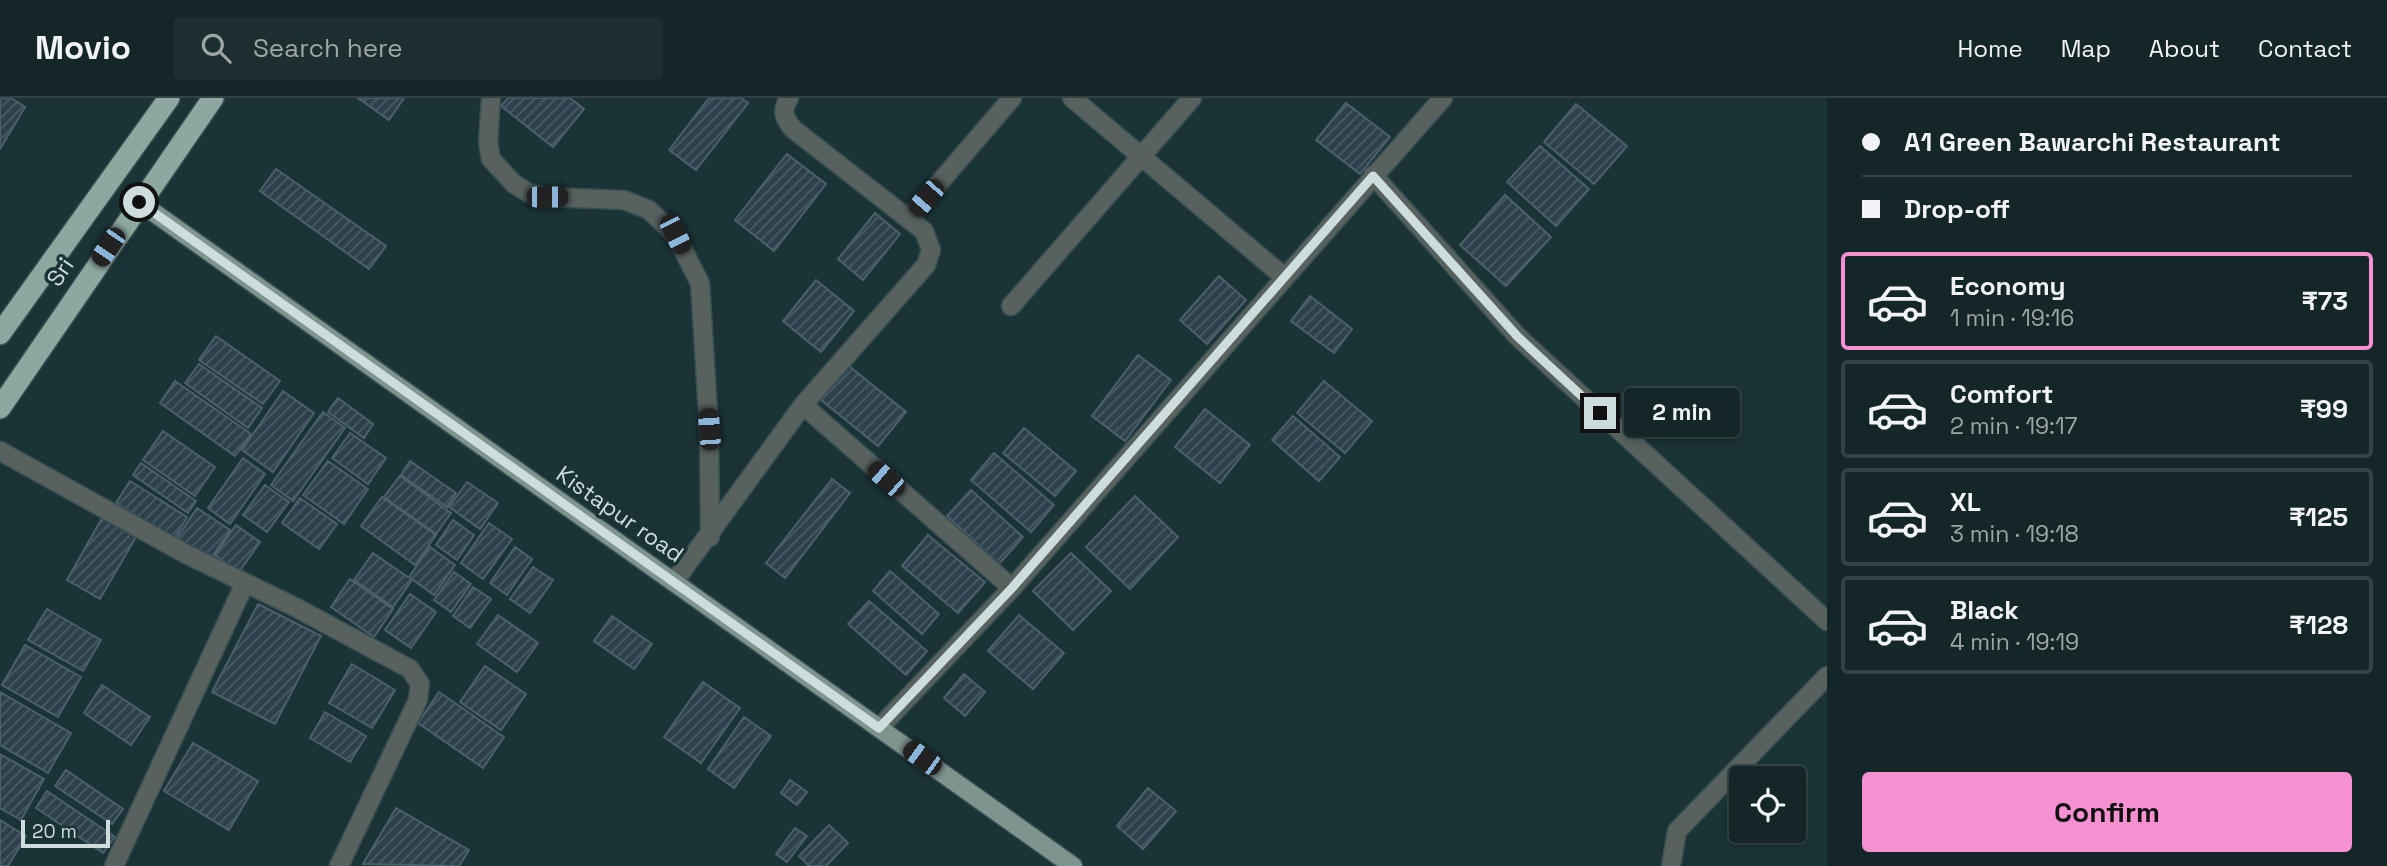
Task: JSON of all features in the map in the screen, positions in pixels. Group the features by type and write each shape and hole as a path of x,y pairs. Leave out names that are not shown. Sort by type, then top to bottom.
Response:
{"highway":[{"path":"4,326 169,98"},
{"name":"Sri","path":"0,408 213,98"}],"main road":[{"name":"Kistapur road","path":"139,202 1073,866"}],"street":[{"path":"491,98 488,142 491,159 514,184 529,193 547,197 624,200 649,210 675,234 682,246 700,284 709,429 710,537"},
{"path":"674,582 710,537 803,405 926,265 931,250 925,231 793,129 784,118 784,107 789,98"},
{"path":"909,218 1012,98"},
{"path":"1072,98 1283,276"},
{"path":"1011,306 1192,98"},
{"path":"879,728 1012,588 1283,276 1443,98"},
{"path":"1373,176 1518,337 1827,621"},
{"path":"803,405 1012,588"},
{"path":"0,452 188,555 410,668 420,684 418,700 339,866"},
{"path":"114,866 245,583"},
{"path":"1671,866 1677,831 1827,676"}],"building":[{"path":"0,98 11,98 25,107 0,149"},
{"path":"358,98 404,98 389,120"},
{"path":"508,98 570,98 584,109 553,147 501,106"},
{"path":"709,98 741,98 748,103 696,170 669,150"},
{"path":"1346,103 1390,137 1360,174 1316,140"},
{"path":"1576,104 1627,146 1594,184 1544,142"},
{"path":"1540,146 1589,189 1556,226 1507,182"},
{"path":"787,154 826,184 774,251 735,220"},
{"path":"276,169 386,246 369,269 260,191"},
{"path":"1505,195 1551,237 1506,286 1460,245"},
{"path":"875,213 900,234 863,280 838,259"},
{"path":"1219,276 1246,300 1207,344 1180,320"},
{"path":"816,280 854,311 821,352 783,321"},
{"path":"1310,296 1352,329 1334,353 1291,321"},
{"path":"216,336 280,381 263,404 199,360"},
{"path":"1138,355 1171,380 1125,441 1092,416"},
{"path":"199,364 262,408 248,428 185,383"},
{"path":"849,366 906,412 878,446 821,400"},
{"path":"175,381 251,434 235,456 160,403"},
{"path":"1324,381 1372,421 1345,453 1297,413"},
{"path":"283,391 314,413 273,472 242,450"},
{"path":"338,398 373,424 364,438 328,412"},
{"path":"1205,409 1250,445 1220,483 1175,447"},
{"path":"323,412 345,428 293,501 271,485"},
{"path":"1293,416 1340,457 1319,481 1272,440"},
{"path":"1024,428 1076,471 1055,496 1003,453"},
{"path":"163,431 215,467 195,496 143,460"},
{"path":"350,433 386,458 368,484 332,458"},
{"path":"994,453 1054,505 1031,532 971,480"},
{"path":"243,458 265,474 230,524 208,508"},
{"path":"328,461 368,489 344,524 303,495"},
{"path":"410,461 456,493 447,507 401,475"},
{"path":"141,463 196,501 188,513 133,475"},
{"path":"400,476 451,513 436,534 384,497"},
{"path":"832,479 850,493 785,578 766,563"},
{"path":"130,481 187,517 174,539 116,503"},
{"path":"467,482 498,503 480,529 449,507"},
{"path":"265,485 289,502 267,532 243,515"},
{"path":"971,490 1023,537 999,564 947,516"},
{"path":"1135,496 1178,537 1130,589 1086,547"},
{"path":"382,497 436,535 415,565 361,526"},
{"path":"300,498 337,524 319,549 282,523"},
{"path":"197,508 230,530 210,560 177,538"},
{"path":"102,518 136,537 100,599 67,580"},
{"path":"453,520 474,535 457,560 436,545"},
{"path":"489,523 512,539 483,579 461,563"},
{"path":"236,525 260,542 239,572 215,555"},
{"path":"928,535 985,582 958,613 902,566"},
{"path":"430,547 455,565 434,595 409,577"},
{"path":"515,547 532,559 507,595 490,583"},
{"path":"373,553 412,580 393,607 354,580"},
{"path":"1071,553 1111,591 1073,630 1033,591"},
{"path":"533,567 553,580 530,613 510,599"},
{"path":"890,571 939,614 922,634 873,591"},
{"path":"454,572 471,584 451,612 434,600"},
{"path":"350,579 393,609 374,637 331,607"},
{"path":"473,587 491,599 470,628 453,616"},
{"path":"410,594 436,612 411,648 385,630"},
{"path":"869,601 927,651 906,675 848,624"},
{"path":"258,604 321,636 275,724 212,692"},
{"path":"47,609 101,640 83,671 28,640"},
{"path":"498,615 538,643 517,672 477,644"},
{"path":"1019,615 1064,653 1033,689 988,651"},
{"path":"612,616 652,644 634,669 594,641"},
{"path":"25,645 81,677 58,717 2,685"},
{"path":"352,664 395,690 372,728 329,703"},
{"path":"485,666 526,694 501,730 460,702"},
{"path":"964,674 985,692 965,716 944,698"},
{"path":"703,682 740,708 701,763 664,737"},
{"path":"102,685 150,717 131,745 84,713"},
{"path":"0,692 71,733 48,773 0,745"},
{"path":"439,692 504,737 483,768 418,723"},
{"path":"325,712 366,736 350,762 310,738"},
{"path":"744,717 771,736 734,788 708,769"},
{"path":"193,743 258,781 229,830 164,791"},
{"path":"0,754 44,779 21,820 0,808"},
{"path":"66,770 123,809 112,824 55,786"},
{"path":"790,780 807,792 797,805 781,793"},
{"path":"1148,788 1176,811 1143,849 1117,826"},
{"path":"47,791 115,837 103,853 36,808"},
{"path":"396,808 469,850 459,866 363,864"},
{"path":"0,820 26,836 8,866 0,866"},
{"path":"829,825 848,843 826,866 809,866 799,856"},
{"path":"795,828 807,836 787,862 776,854"}],"route":[{"path":"139,202 879,728 1012,588 1373,176 1518,337 1600,413"}]}
